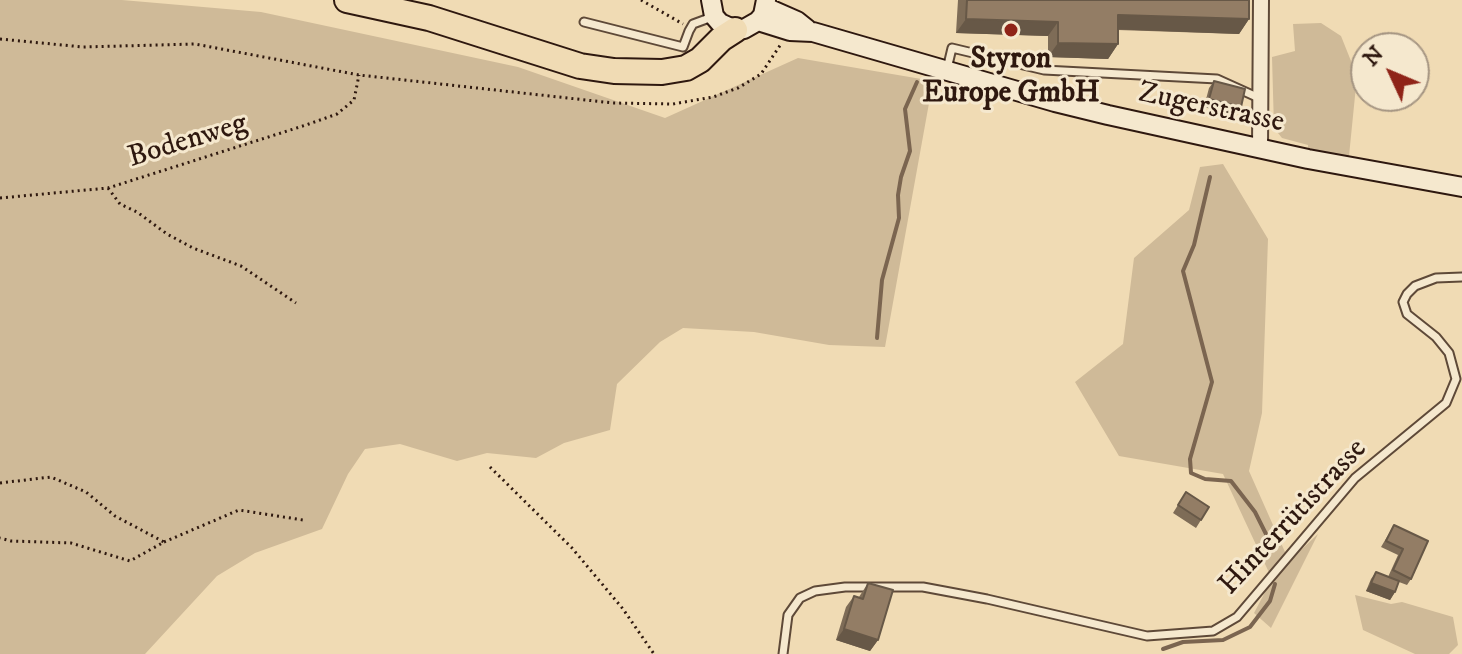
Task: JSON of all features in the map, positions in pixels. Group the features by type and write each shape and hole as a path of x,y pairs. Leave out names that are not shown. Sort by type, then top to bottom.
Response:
{"highway":[{"path":"347,0 429,18 580,66 614,71 662,72 686,68 756,15"}],"main road":[{"name":"Zugerstrasse","path":"709,6 720,23 756,15 797,21 813,32"},
{"name":"Zugerstrasse","path":"756,15 790,31 813,32 1079,108 1260,148 1462,187"}],"street":[{"path":"1260,148 1261,0"}],"lane":[{"path":"584,22 683,47 693,24 709,6"},
{"path":"947,71 952,48 1044,70 1217,79 1261,99"},
{"name":"Hinterrütistrasse","path":"783,654 788,615 800,598 815,591 845,587 923,587 1147,636 1213,631 1237,617 1355,478 1446,403 1456,379 1449,353 1436,337 1407,314 1403,302 1415,286 1436,278 1462,277"}],"path":[{"path":"0,39 83,47 195,44 359,75 613,103 673,104 713,97 738,88 761,74 790,31"},
{"name":"Bodenweg","path":"0,198 108,188 337,114 354,100 359,75"},
{"path":"108,188 120,204 137,212 167,234 193,248 241,266 296,303"},
{"path":"490,467 572,548 623,609 654,654"},
{"path":"0,483 51,477 86,492 115,516 164,542"},
{"path":"0,538 71,543 130,561 164,542 239,510 303,520"}],"shaded area":[{"path":"0,0 122,0 261,12 518,67 665,118 798,58 933,81 885,347 829,345 754,332 683,328 660,342 617,384 610,430 564,443 536,458 487,453 457,461 400,444 365,449 348,474 322,529 255,553 217,576 145,654 0,654"},
{"path":"1321,23 1341,36 1350,58 1350,112 1353,112 1349,156 1308,149 1308,145 1282,138 1274,128 1272,57 1295,51 1293,24"},
{"path":"1223,164 1268,239 1262,413 1249,471 1289,561 1318,534 1271,628 1254,613 1272,579 1223,474 1119,456 1075,382 1123,344 1134,258 1189,210 1200,167"},
{"path":"1355,595 1391,604 1402,602 1453,617 1458,645 1449,654 1415,654 1363,630"}],"building":[{"path":"967,0 1249,0 1249,19 1118,15 1118,44 1058,43 1058,22 966,19"},
{"path":"1214,81 1245,89 1241,107 1209,99"},
{"path":"1186,492 1209,507 1201,520 1178,505"},
{"path":"1394,525 1428,541 1411,579 1393,570 1403,549 1386,541"},
{"path":"1376,572 1399,581 1395,592 1371,583"},
{"path":"868,583 893,590 878,640 844,629 854,596 863,599"}],"waterway":[{"path":"877,338 882,280 899,218 898,195 910,151 905,109 917,82"},
{"path":"1210,177 1194,245 1183,271 1212,382 1190,459 1191,473 1205,479 1231,481 1255,512 1274,550"},
{"path":"1163,649 1183,642 1223,640 1250,627 1270,601 1275,584"}],"place":[{"name":"Styron Europe GmbH","path":"1011,30"}]}
